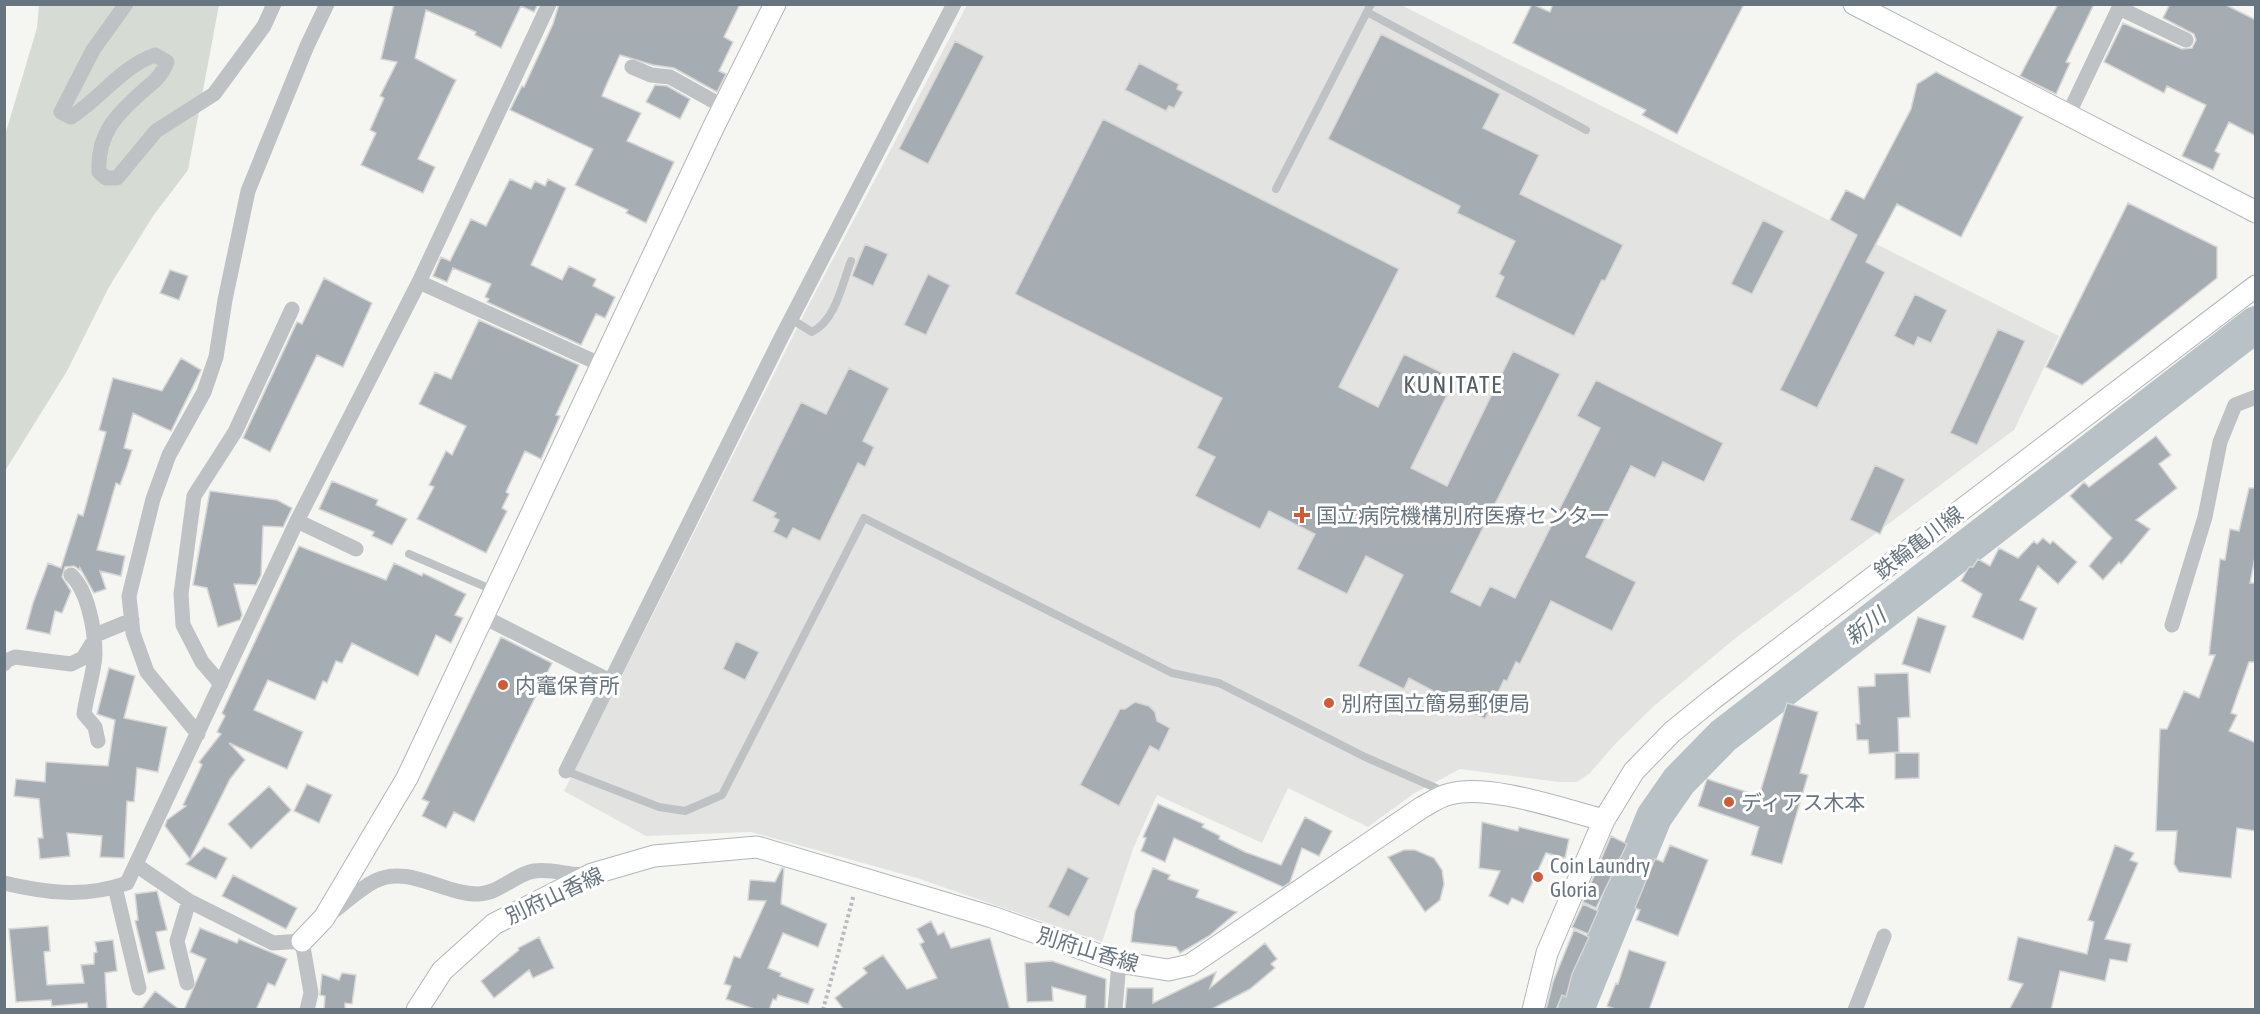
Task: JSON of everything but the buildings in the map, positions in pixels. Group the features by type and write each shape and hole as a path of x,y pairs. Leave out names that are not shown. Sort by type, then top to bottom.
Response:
{"main road":[{"path":"302,941 324,918 407,778 724,107 775,4"},
{"path":"1854,4 2256,212"},
{"name":"鉄輪亀川線","path":"1604,820 1634,771 1672,732 2256,286"},
{"name":"別府山香線","path":"417,1010 442,972 494,924 592,874 654,856 756,847 992,917 1119,962 1168,970 1190,965 1421,808 1449,794 1492,793 1604,820"},
{"path":"1533,1010 1547,953 1604,820"}],"street":[{"path":"126,4 93,50 61,112 71,117 91,104 115,79 140,60 155,55 167,62 163,74 125,107 106,130 98,154 99,172 106,178 117,178 156,131 214,94 264,26 274,4"},
{"path":"198,734 147,672 133,633 129,596 153,499 169,455 204,392 216,357 225,300 248,191 307,46 327,4"},
{"path":"4,883 43,892 99,892 127,883 297,521 419,282 549,4"},
{"path":"566,771 791,319 954,4"},
{"path":"2068,115 2121,6 2186,40"},
{"path":"632,67 651,75 670,77 724,107"},
{"path":"419,282 602,365"},
{"path":"221,684 202,662 183,624 181,594 194,496 235,432 292,309"},
{"path":"2172,625 2202,526 2220,442 2235,405 2256,397"},
{"path":"297,521 356,549"},
{"path":"71,575 80,584 93,640 95,656 84,714 94,727 98,741"},
{"path":"482,616 610,681"},
{"path":"4,664 6,660 15,657 71,664 83,658 98,634 114,625 132,620"},
{"path":"136,865 189,901 273,943 302,941 311,993 307,1010"},
{"path":"324,918 376,880 406,876 443,888 478,894 497,890 532,871 562,871 577,876 592,874"},
{"path":"115,887 139,988"},
{"path":"187,983 177,940 189,901"},
{"path":"1855,1010 1884,936"},
{"path":"1115,1010 1119,962"}],"lane":[{"path":"1276,189 1369,8 1586,129"},
{"path":"791,319 812,332 822,327 832,310 851,261"},
{"path":"566,771 660,807 685,811 722,795 864,518 1172,673 1219,683 1365,757 1449,794"},
{"path":"409,554 494,591"}],"path":[{"path":"823,1010 859,877"}],"shaded area":[{"path":"39,5 219,5 188,170 153,216 109,287 67,371 5,471 5,135 37,28"},
{"name":"国立病院機構別府医療センター","path":"967,5 1401,5 2059,336 2014,430 1733,640 1654,706 1616,743 1590,773 1577,782 1559,782 1460,769 1413,794 1368,827 1288,788 1262,843 1157,795 1133,849 1102,942 917,878 751,832 646,836 564,791 804,314"}],"waterway":[{"name":"新川","path":"1576,1010 1654,817 1679,781 1723,736 2256,324"}],"place":[{"name":"国立病院機構別府医療センター","path":"1302,515"},
{"name":"内竈保育所","path":"503,685"},
{"name":"別府国立簡易郵便局","path":"1329,703"},
{"name":"ディアス木本","path":"1729,802"},
{"name":"Coin Laundry Gloria","path":"1538,877"}],"district":[{"name":"KUNITATE","path":"1453,384"}]}
